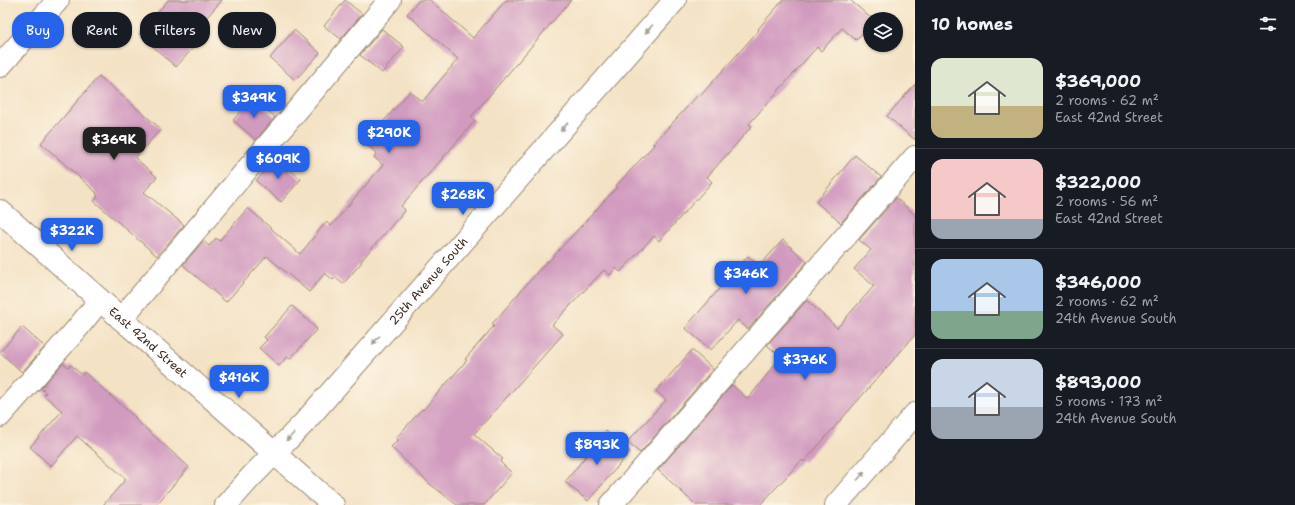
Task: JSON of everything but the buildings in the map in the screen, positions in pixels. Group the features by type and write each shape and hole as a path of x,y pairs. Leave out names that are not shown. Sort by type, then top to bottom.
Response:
{"street":[{"path":"0,66 58,0"},
{"path":"121,319 390,0"},
{"name":"25th Avenue South","path":"226,505 250,477 303,424 675,0"},
{"path":"611,505 915,157"},
{"name":"East 42nd Street","path":"0,211 333,505"},
{"path":"0,416 76,330 100,300"},
{"path":"836,505 915,414"}]}
